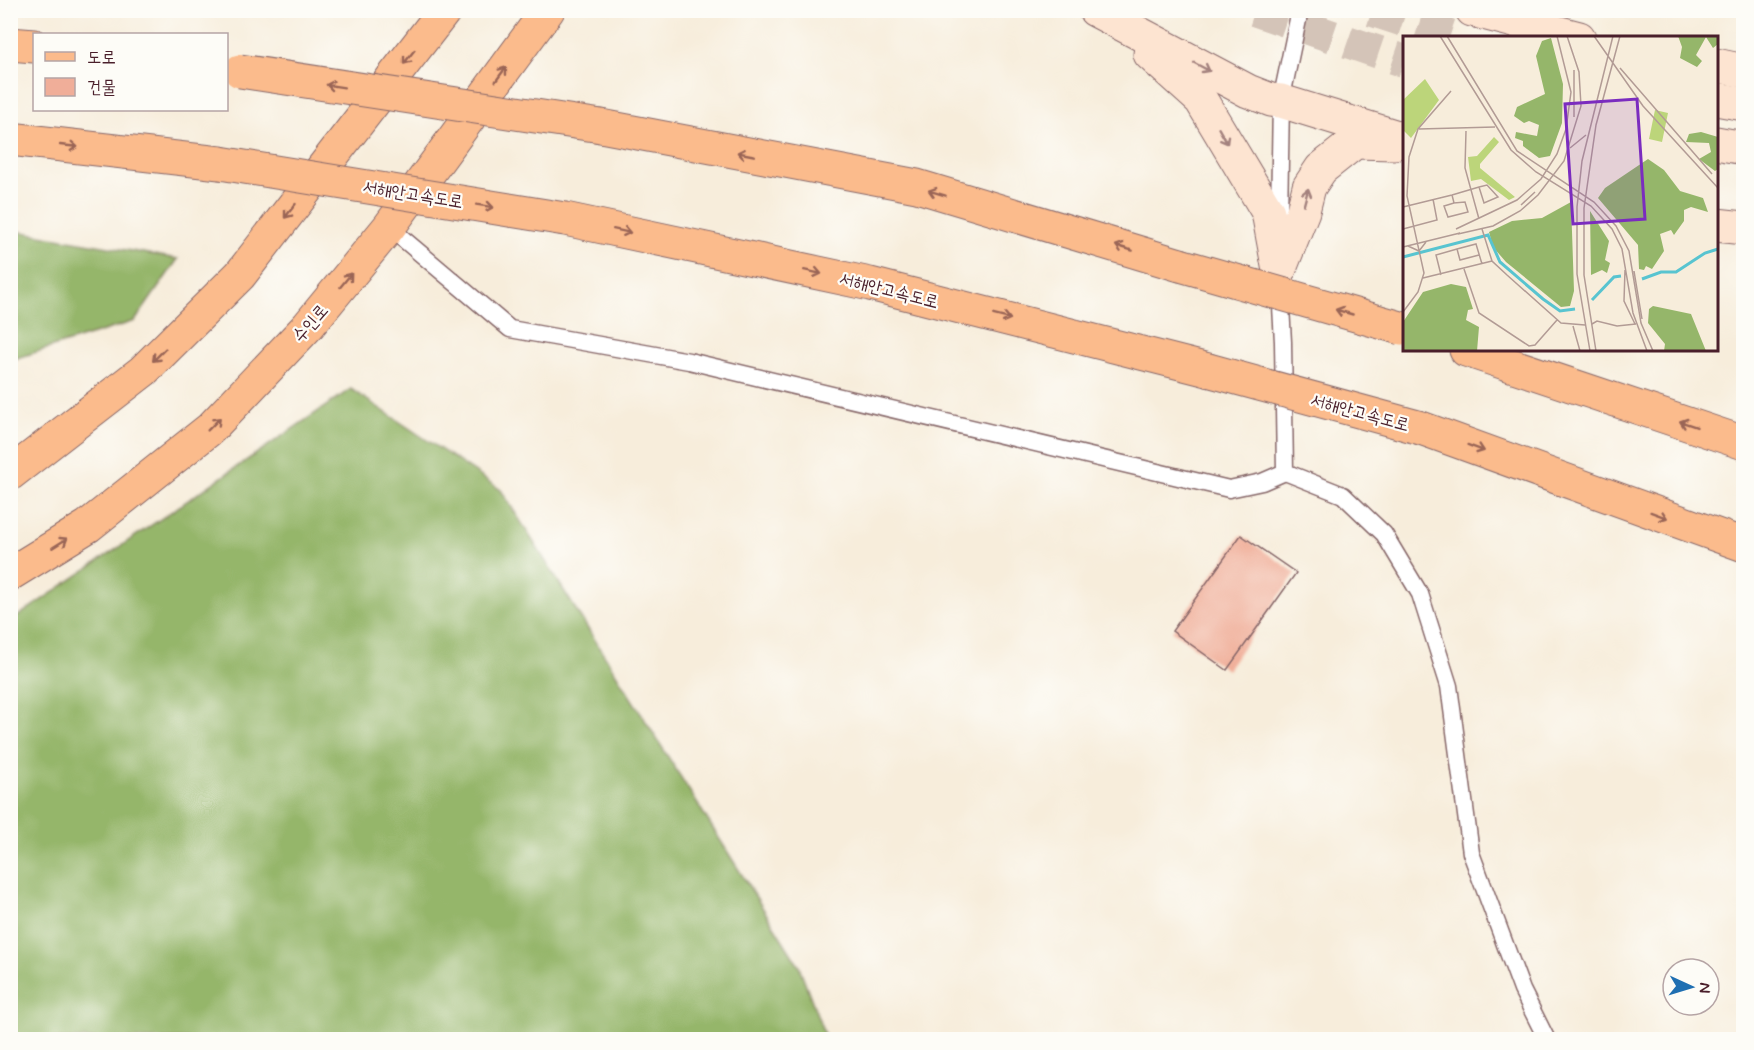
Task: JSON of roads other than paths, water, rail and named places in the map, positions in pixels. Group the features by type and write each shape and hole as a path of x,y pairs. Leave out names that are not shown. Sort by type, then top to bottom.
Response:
{"main road":[{"path":"10,474 143,371 240,275 445,10"},
{"name":"수인로","path":"10,574 88,526 210,429 308,326 389,227 548,10"},
{"path":"1472,10 1571,36"},
{"path":"1103,15 1248,91 1403,141"},
{"path":"1103,15 1202,100 1268,212 1279,271"},
{"path":"10,44 33,46"},
{"path":"1718,66 1743,71"},
{"path":"233,70 601,126 917,186 1180,265 1403,328"},
{"path":"1718,99 1743,104"},
{"name":"서해안고속도로","path":"10,140 220,163 565,219 870,284 1208,370 1421,428 1743,545"},
{"path":"1279,271 1309,187 1321,170 1355,142 1403,141"},
{"path":"1718,143 1743,148"},
{"path":"1718,225 1743,228"},
{"path":"1469,351 1743,443"}],"lane":[{"path":"1285,471 1278,186 1281,101 1300,10"},
{"path":"389,227 510,329 689,361 1229,489 1262,482 1285,471 1343,495 1384,534 1420,594 1449,686 1471,853 1522,990 1547,1040"}],"tunnel":[{"path":"1255,10 1403,61"},
{"path":"1372,10 1451,36"}]}
